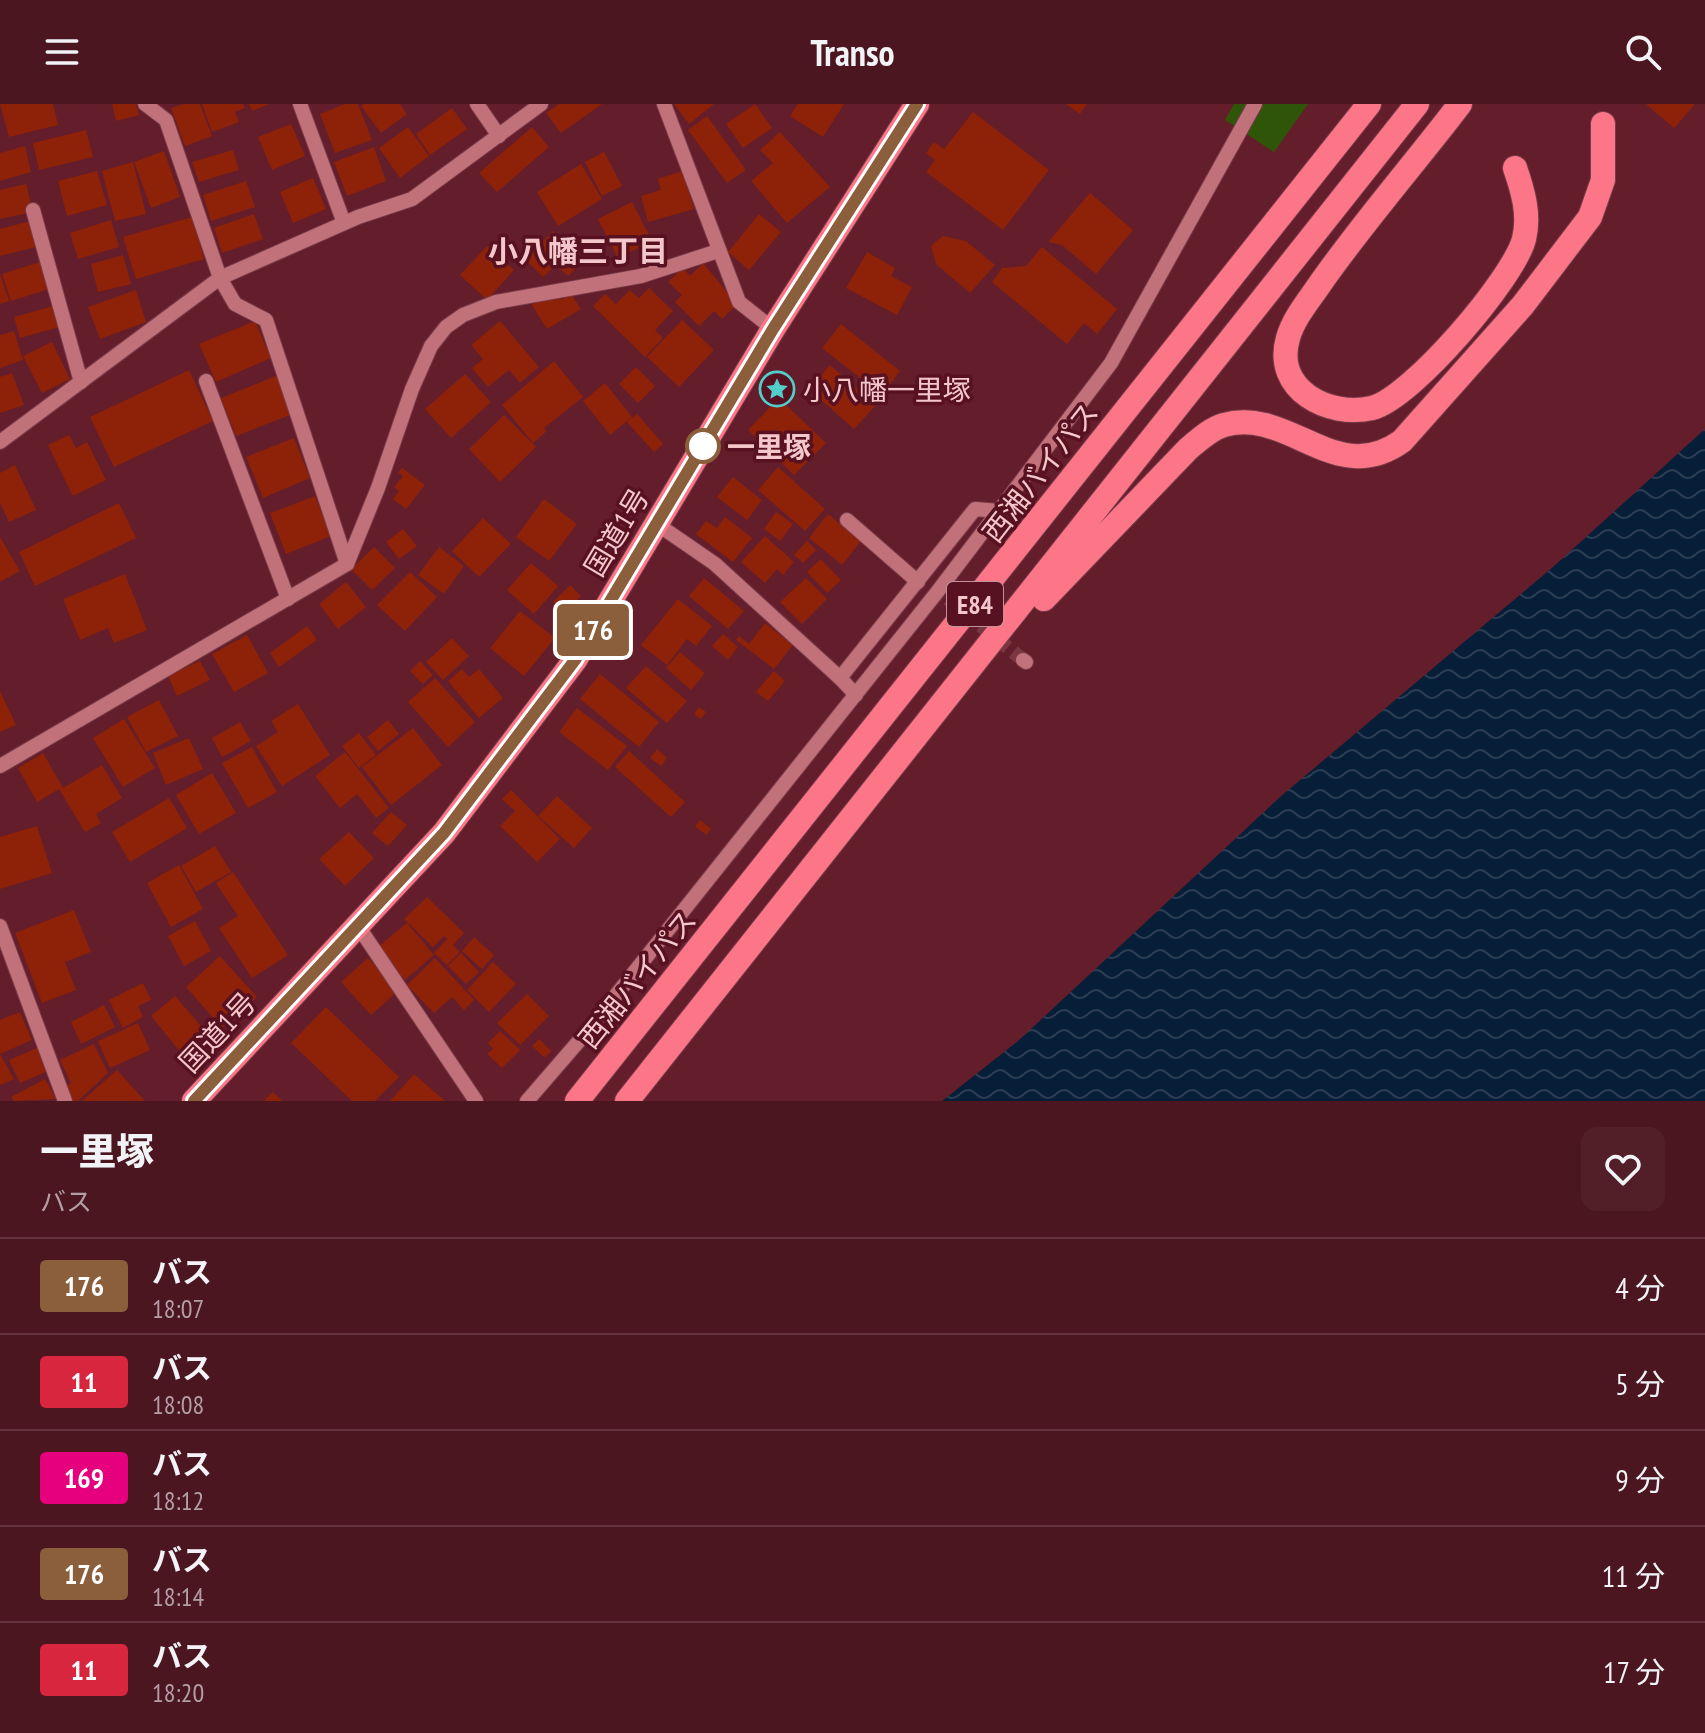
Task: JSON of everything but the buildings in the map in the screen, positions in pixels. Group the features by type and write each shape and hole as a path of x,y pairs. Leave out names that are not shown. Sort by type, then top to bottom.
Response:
{"highway":[{"name":"国道1号","path":"194,1101 444,833 566,673 773,329 917,104"},
{"path":"1226,284 1349,104"},
{"name":"西湘バイパス","path":"577,1101 1369,104"},
{"name":"E84","path":"627,1101 1417,104"},
{"path":"1460,104 1341,254 1296,320 1288,339 1287,363 1301,392 1333,408 1374,408 1402,392 1428,368 1471,318 1523,243 1526,210 1515,168"},
{"path":"953,693 1188,449 1214,428 1241,421 1261,423 1338,454 1360,458 1377,455 1402,441 1523,305 1590,217 1603,180 1603,124"}],"street":[{"path":"145,104 166,120 220,278 235,304 266,320 347,564"},
{"path":"300,104 344,223"},
{"path":"477,104 499,136"},
{"path":"0,442 220,278 344,223 412,199 541,104"},
{"path":"664,104 739,302 773,329"},
{"path":"527,1101 585,1034 856,695 943,595 999,511 1111,363 1255,104"},
{"path":"33,210 81,382"},
{"path":"0,766 347,564 373,501 412,389 431,346 446,327 463,315 496,302 641,276 718,251"},
{"path":"206,381 288,599"},
{"path":"840,678 975,509 999,511"},
{"path":"847,520 918,582"},
{"path":"657,524 715,564 856,695"},
{"path":"0,926 65,1101"},
{"path":"358,926 476,1101"}],"green space":[{"path":"1234,104 1308,104 1274,152 1225,120"}],"water":[{"path":"1705,429 1705,1101 942,1101 1018,1041 1280,797 1553,567"}],"tunnel":[{"path":"948,599 1023,660"}],"bus line":[{"name":"176","path":"194,1101 444,833 575,660 773,329 917,104"}],"place":[{"name":"小八幡一里塚","path":"777,389"},
{"name":"一里塚","path":"703,446"}],"district":[{"name":"小八幡三丁目","path":"578,250"}]}
